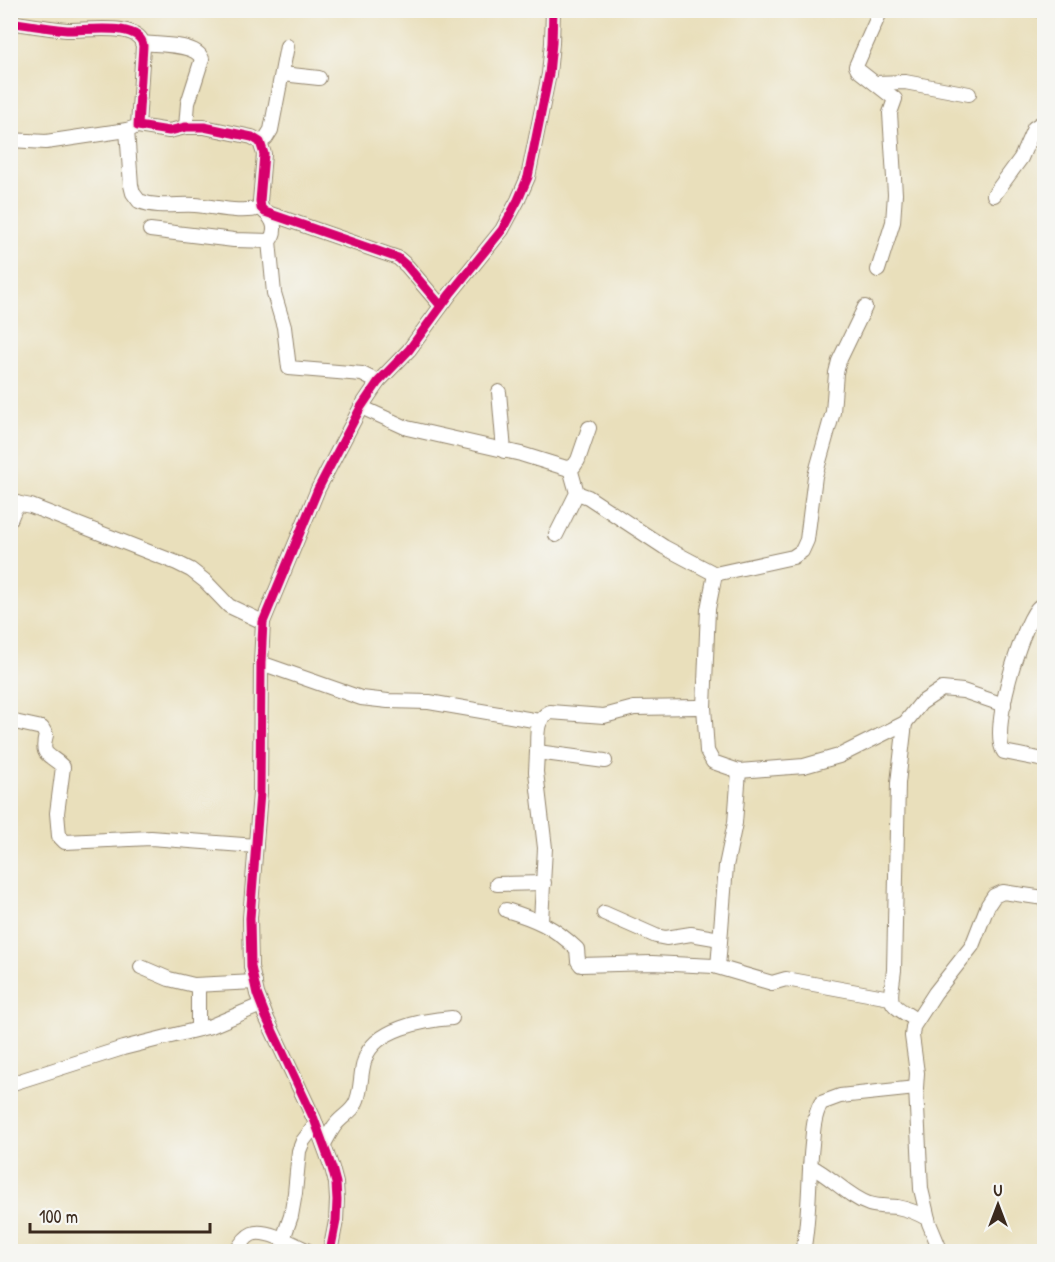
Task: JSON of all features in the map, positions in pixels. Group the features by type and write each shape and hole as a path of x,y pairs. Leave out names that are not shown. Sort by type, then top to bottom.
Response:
{"street":[{"path":"330,1251 336,1221 336,1183 316,1124 261,1005 251,967 249,940 261,793 261,663 264,622 318,489 361,407 378,382 409,350 450,294 502,230 518,200 528,177 549,74 553,10"},
{"path":"878,270 893,222 895,194 890,113 895,99 856,66 881,10"},
{"path":"1040,10 1044,12"},
{"path":"10,22 69,30 104,28 131,32 139,36 142,43 133,128 131,185 139,201 251,211 263,210 398,258 441,306"},
{"path":"142,43 184,47 200,54 202,59 188,103 186,127"},
{"path":"260,142 271,130 287,46"},
{"path":"282,74 319,78"},
{"path":"876,83 905,82 969,94"},
{"path":"994,195 1021,158 1034,128 1044,124"},
{"path":"10,140 46,142 133,128 169,131 186,127 204,127 245,134 260,142 264,154 260,184 263,210 274,224 273,235 269,241 274,293 284,327 289,368 362,374 378,382"},
{"path":"150,230 234,240 269,241"},
{"path":"577,494 588,497 664,547 715,574 793,557 802,551 807,540 815,476 833,412 839,361 865,307"},
{"path":"499,393 504,451"},
{"path":"361,407 407,428 570,468"},
{"path":"570,468 578,460 589,428"},
{"path":"556,535 577,494 570,468"},
{"path":"10,520 14,502 48,512 142,548 191,570 229,606 264,622"},
{"path":"715,574 707,620 704,707 707,751 713,762 739,771 804,766 839,756 905,723 921,704 942,689 963,691 1004,705"},
{"path":"1044,604 1037,609 1017,651 1004,705 1000,747 1004,752 1044,760"},
{"path":"261,663 361,698 429,702 539,721"},
{"path":"541,921 545,848 536,772 539,721 542,715 550,712 604,716 634,708 704,707"},
{"path":"10,721 38,726 45,730 43,747 45,752 63,767 57,813 59,836 66,842 151,838 256,846"},
{"path":"905,723 898,783 894,970 891,998 894,1006 916,1020"},
{"path":"537,752 604,761"},
{"path":"718,967 726,866 736,814 739,771"},
{"path":"497,884 544,883"},
{"path":"941,1251 928,1219 921,1188 916,1073 912,1036 916,1020 972,946 988,905 994,896 1003,891 1044,898"},
{"path":"506,910 541,921 577,949 578,961 581,965 652,963 718,967 772,983 786,979 891,998"},
{"path":"604,913 656,936 666,938 691,934 720,939"},
{"path":"141,967 169,979 198,985 255,982"},
{"path":"198,985 198,1029"},
{"path":"10,1084 123,1048 198,1029 261,1005"},
{"path":"324,1144 335,1124 350,1112 358,1100 365,1058 374,1042 387,1034 427,1020 452,1018"},
{"path":"803,1251 807,1230 810,1166 816,1113 821,1103 840,1096 916,1088"},
{"path":"283,1239 293,1205 299,1151 303,1141 316,1124"},
{"path":"810,1166 848,1193 870,1204 908,1209 928,1219"},
{"path":"236,1251 250,1234 259,1232 283,1239 310,1251"}],"cycle path":[{"path":"330,1252 336,1221 337,1200 332,1168 314,1119 266,1017 257,994 251,967 250,918 260,793 263,622 318,489 361,407 378,382 409,350 450,294 502,230 518,200 528,177 549,74 553,10"},
{"path":"10,22 67,30 111,29 133,33 140,38 143,46 138,126 169,131 186,127 204,127 252,137 260,142 264,154 260,201 261,208 265,212 398,258 441,306"}]}
